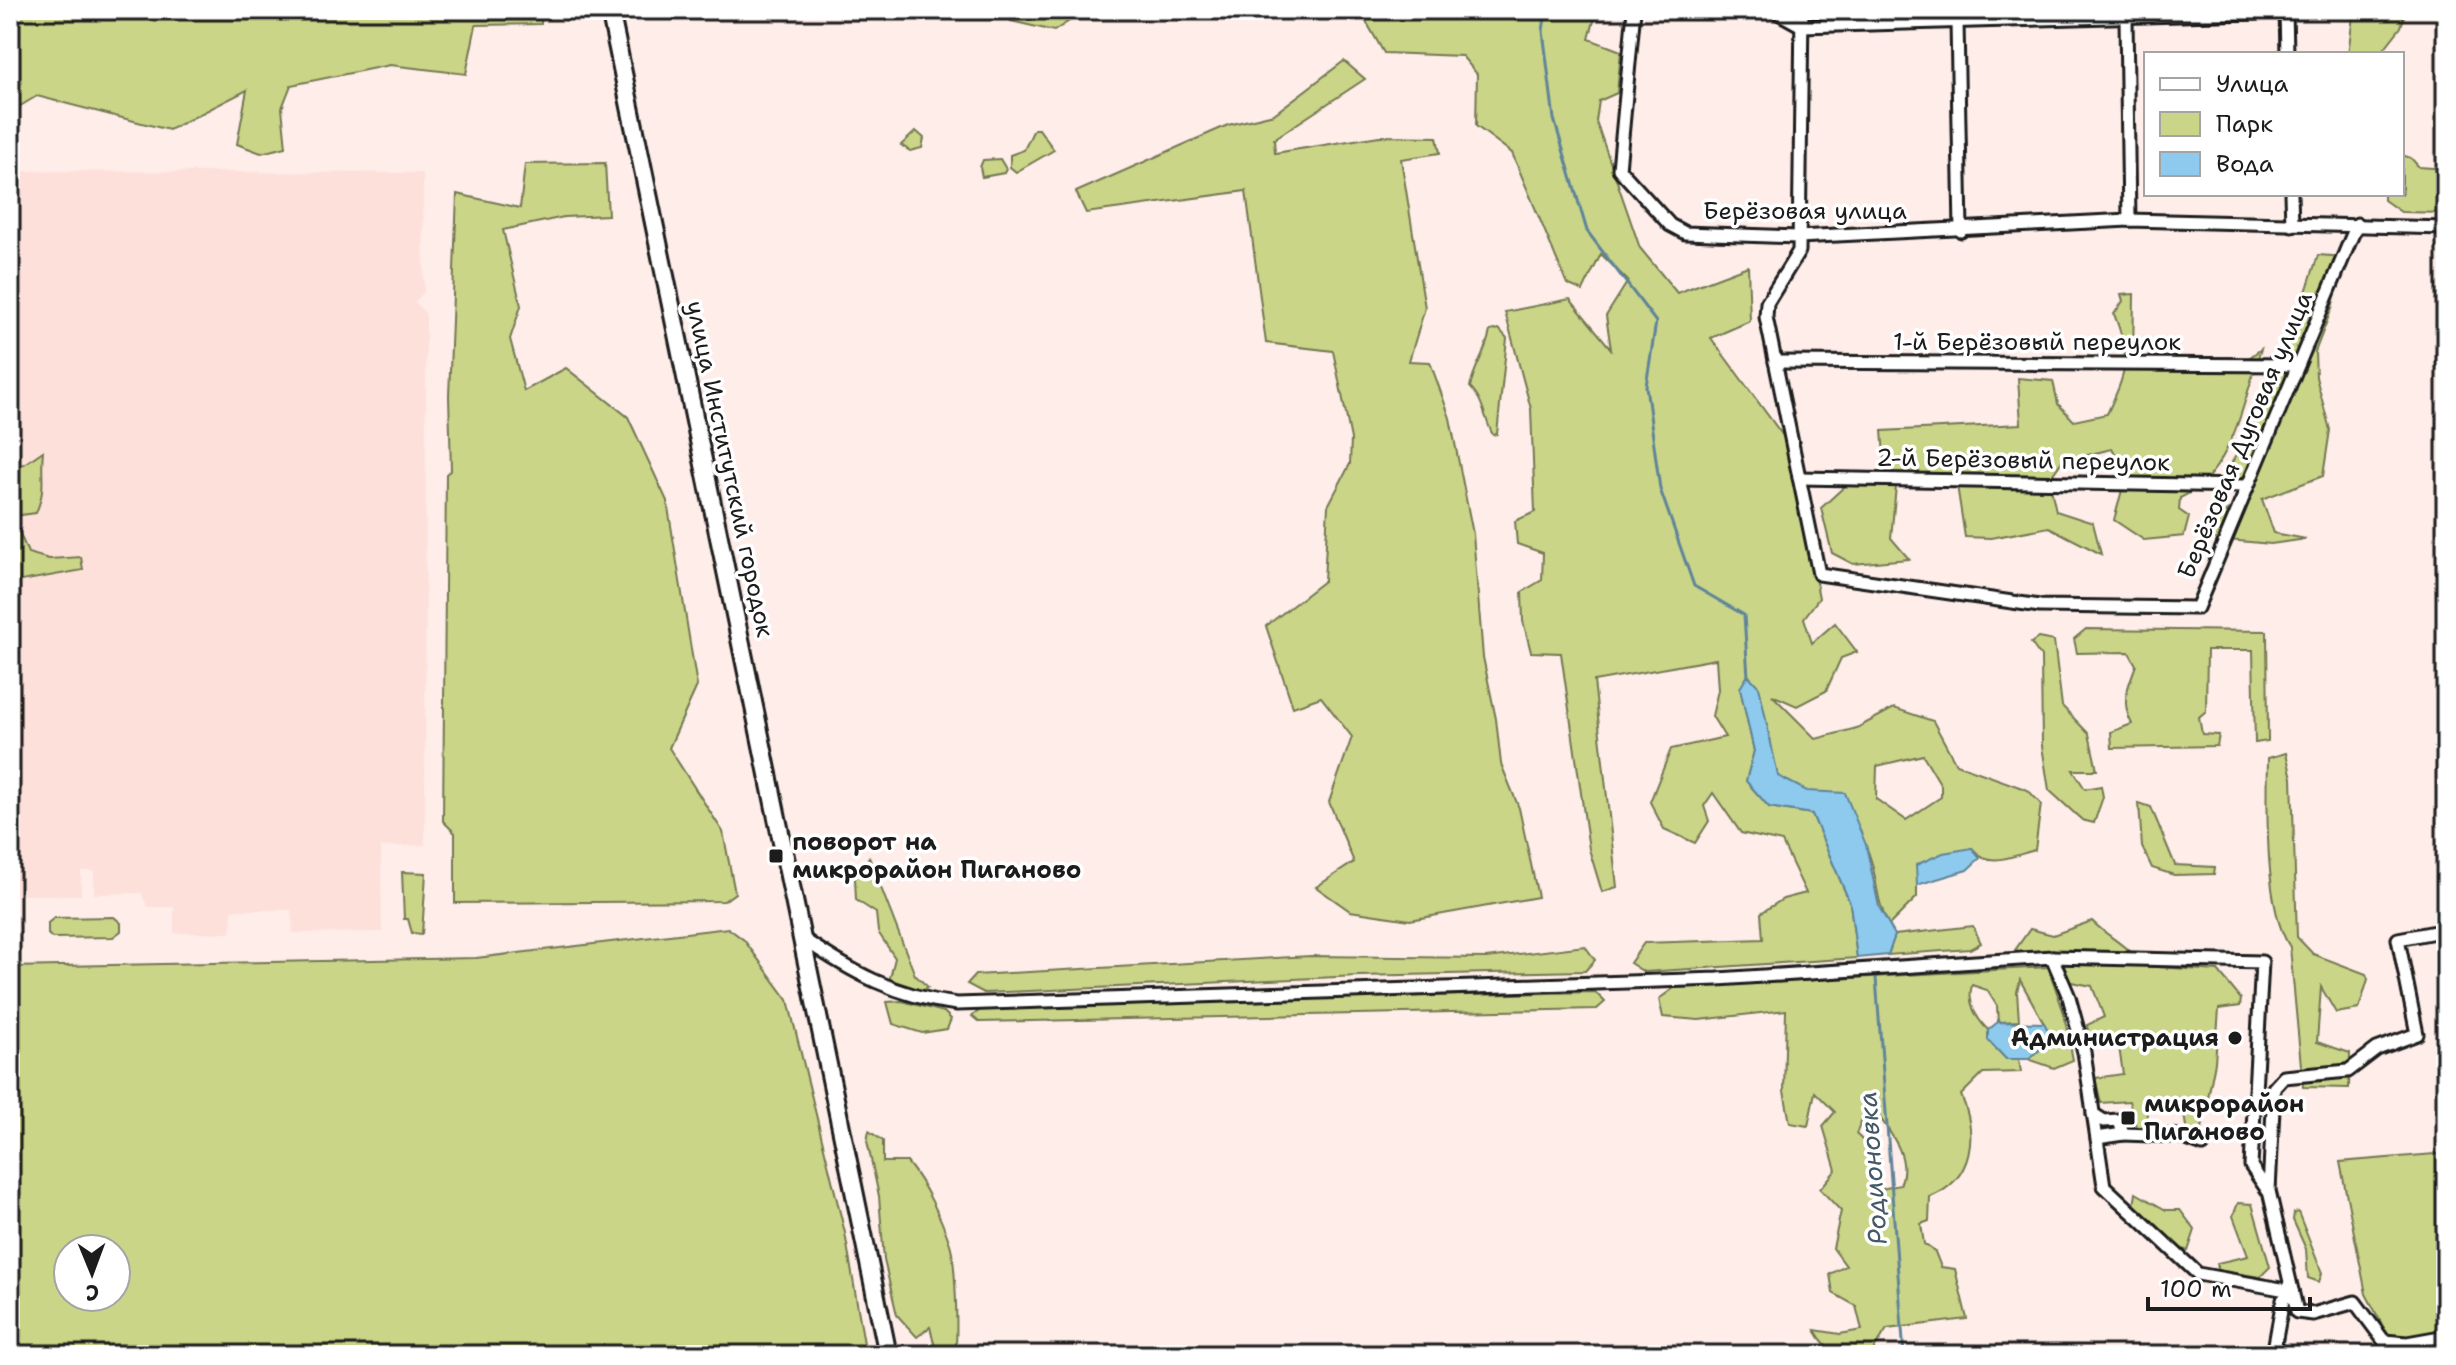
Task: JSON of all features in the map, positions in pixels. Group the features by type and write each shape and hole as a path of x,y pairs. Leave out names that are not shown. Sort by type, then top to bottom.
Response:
{"street":[{"name":"улица Институтский городок","path":"610,10 888,1355"},
{"name":"Берёзовая улица","path":"1634,10 1619,169 1670,225 1685,233 1798,237 2129,220 2446,228"},
{"path":"1773,10 1802,26 2286,11 2287,52"},
{"name":"Берёзовая Дуговая улица","path":"1802,10 1799,251 1795,263 1767,303 1766,317 1819,574 2040,606 2197,608 2357,224"},
{"path":"2126,18 2129,220"},
{"path":"1957,22 1961,231"},
{"path":"2291,196 2292,225"},
{"name":"1-й Берёзовый переулок","path":"1775,362 2298,365"},
{"name":"2-й Берёзовый переулок","path":"1799,478 2246,486"},
{"path":"2446,930 2398,939 2417,1034 2377,1049 2348,1071 2284,1077 2274,1088 2269,1191 2297,1312 2313,1314 2355,1302 2384,1341 2407,1343 2446,1336"},
{"path":"802,938 841,965 892,990 923,1000 957,1004 1718,979 2052,957 2262,962 2251,1166 2269,1191"},
{"path":"2052,957 2069,997 2084,1052 2104,1186 2198,1274 2292,1291"},
{"path":"2093,1114 2104,1121 2119,1120 2123,1134"},
{"path":"2097,1138 2123,1134 2178,1136 2203,1145"},
{"path":"2273,1355 2283,1300 2292,1291"}],"shaded area":[{"path":"10,171 423,173 424,292 415,302 426,314 425,845 381,847 382,932 293,933 291,910 232,910 231,933 174,933 174,907 148,907 141,893 94,894 94,871 81,871 81,895 10,895"}],"green space":[{"path":"10,10 541,10 541,24 476,25 466,74 390,65 291,85 282,108 286,147 261,153 237,144 247,90 169,130 37,96 10,112"},
{"path":"1017,10 1086,10 1054,31 1011,21"},
{"path":"1368,10 1597,10 1589,39 1621,51 1617,93 1599,101 1596,121 1640,248 1677,293 1748,266 1750,321 1711,338 1789,444 1819,598 1804,618 1812,643 1835,623 1857,652 1841,658 1826,691 1797,706 1772,695 1816,739 1857,728 1894,708 1933,721 1956,764 2028,790 2041,804 2035,850 1993,859 1972,848 1917,865 1917,897 1889,925 1866,847 1839,818 1777,776 1759,687 1740,688 1754,751 1746,781 1769,807 1812,814 1850,903 1857,958 1644,972 1630,963 1644,943 1763,939 1761,913 1783,899 1806,893 1782,842 1741,833 1713,793 1704,806 1709,821 1695,843 1664,829 1650,802 1671,749 1725,737 1712,716 1718,690 1716,659 1594,681 1617,887 1602,892 1589,849 1561,653 1531,652 1523,621 1522,592 1542,580 1543,553 1517,544 1515,521 1535,512 1531,409 1505,312 1570,299 1611,349 1606,316 1628,281 1601,254 1583,291 1567,284 1512,153 1476,126 1477,74 1462,56 1384,53 1363,16","holes":["1923,755 1941,785 1941,797 1906,820 1876,799 1877,766"]},
{"path":"2358,10 2406,10 2401,27 2382,52 2348,52 2353,16"},
{"path":"1344,61 1365,79 1274,139 1275,153 1379,136 1437,137 1440,153 1401,159 1425,308 1409,361 1430,362 1450,418 1473,534 1483,657 1496,719 1501,764 1519,808 1538,897 1410,920 1350,911 1316,887 1354,862 1329,802 1352,737 1321,697 1293,707 1266,626 1324,581 1328,506 1350,464 1351,439 1333,351 1266,343 1246,191 1086,213 1076,192 1228,125 1274,114"},
{"path":"1034,129 1039,129 1054,150 1016,172 1010,167 1010,155 1024,150"},
{"path":"916,131 924,138 922,148 910,151 901,145"},
{"path":"2404,156 2419,167 2446,169 2446,213 2401,212 2384,200 2384,196 2404,196"},
{"path":"1000,159 1006,169 1004,173 982,177 980,167 983,160"},
{"path":"605,163 608,215 564,217 503,230 521,306 510,339 524,391 566,368 628,417 667,501 697,686 669,748 723,832 735,893 724,901 455,903 455,833 443,821 446,474 451,470 449,396 457,194 520,208 525,164"},
{"path":"2318,255 2345,257 2332,308 2315,352 2316,377 2330,430 2323,476 2262,499 2274,533 2306,539 2271,544 2206,538 2223,514 2244,499 2226,474 2282,366"},
{"path":"2134,294 2133,364 2242,363 2261,349 2234,434 2224,454 2198,487 2180,498 2179,510 2189,517 2184,536 2144,540 2114,520 2126,475 2112,449 2062,461 2049,480 2056,511 2093,523 2101,554 2049,527 1991,538 1965,537 1957,485 1896,486 1891,538 1909,559 1853,564 1832,553 1821,508 1845,486 1886,480 1882,431 2021,424 2018,378 2053,381 2058,404 2074,421 2107,414 2125,364 2123,342 2114,314 2123,301 2121,295"},
{"path":"1499,329 1507,338 1497,434 1493,435 1478,398 1470,387 1490,331"},
{"path":"43,451 42,489 36,513 13,516 15,483 10,468 24,464"},
{"path":"17,527 28,553 49,559 81,557 83,570 16,582 10,578 10,535"},
{"path":"2086,629 2267,631 2268,741 2255,743 2253,650 2207,650 2206,711 2199,717 2202,734 2219,735 2217,746 2112,748 2111,732 2132,724 2126,701 2136,665 2129,652 2077,653 2074,639"},
{"path":"2038,638 2054,641 2062,706 2089,734 2097,770 2073,770 2085,789 2101,786 2103,797 2094,823 2082,820 2049,790 2042,746 2041,657 2031,643"},
{"path":"2286,753 2292,778 2297,937 2313,954 2366,974 2368,979 2359,1009 2336,1013 2321,987 2317,1042 2350,1053 2349,1088 2303,1087 2290,947 2275,908 2269,856 2268,758"},
{"path":"2139,803 2151,807 2175,865 2215,867 2214,874 2174,875 2152,868 2142,847"},
{"path":"869,857 915,975 928,987 919,993 889,982 895,958 878,932 876,913 856,900 855,878"},
{"path":"402,872 426,873 422,934 412,933 408,919 404,919"},
{"path":"114,917 121,923 121,931 113,937 52,938 48,934 48,923 54,918"},
{"path":"2092,921 2142,966 2218,971 2241,999 2240,1006 2219,1009 2215,1062 2200,1139 2189,1143 2181,1098 2148,1102 2145,1134 2137,1131 2129,1101 2101,1103 2095,1078 2123,1074 2119,1047 2090,1045 2087,1025 2104,1017 2092,986 2066,981 2054,952 2013,953 2030,929 2053,935"},
{"path":"1973,926 1981,943 1970,949 1888,955 1895,935"},
{"path":"728,928 744,940 788,1000 845,1233 866,1355 10,1355 10,967 476,958"},
{"path":"1585,946 1595,960 1585,971 1359,976 984,993 967,984 975,975 1311,956 1486,958"},
{"path":"2048,967 2063,1010 2073,1060 2054,1068 2028,1059 2047,1044 2050,1034 2020,980 2017,992 2019,1021 1998,1022 1997,1006 1987,990 1972,985 1972,1004 1988,1030 1988,1040 2006,1059 2019,1059 2021,1072 1983,1073 1961,1095 1970,1125 1964,1168 1945,1189 1930,1197 1929,1221 1921,1224 1924,1244 1935,1252 1941,1267 1955,1269 1967,1319 1887,1329 1871,1354 1845,1355 1825,1345 1815,1330 1840,1334 1862,1330 1856,1306 1833,1293 1830,1274 1846,1266 1833,1248 1841,1211 1820,1189 1836,1170 1823,1126 1835,1112 1815,1092 1808,1126 1790,1123 1784,1091 1786,1010 1699,1020 1663,1017 1659,999 1674,988","holes":["1869,1102 1896,1142 1903,1163 1900,1185 1872,1191 1869,1178 1880,1157 1856,1134"]},
{"path":"1595,992 1605,1002 1597,1009 979,1022 972,1016 986,1006"},
{"path":"902,1001 944,1012 951,1019 947,1029 922,1033 893,1024 887,1002"},
{"path":"869,1131 883,1141 883,1162 907,1162 914,1171 932,1201 950,1244 955,1282 955,1355 937,1355 930,1327 917,1337 897,1315 884,1260 879,1196 867,1141"},
{"path":"2446,1153 2446,1342 2396,1351 2366,1294 2340,1162"},
{"path":"2136,1193 2166,1210 2180,1210 2195,1230 2188,1251 2175,1246 2134,1206"},
{"path":"2238,1203 2252,1204 2270,1267 2260,1277 2217,1270 2217,1263 2248,1256 2233,1216"},
{"path":"2298,1212 2322,1273 2319,1282 2308,1278 2306,1249 2293,1220 2294,1213"}],"water":[{"path":"1748,675 1759,687 1778,776 1807,791 1845,793 1866,845 1879,907 1895,935 1888,955 1857,958 1850,903 1812,814 1769,807 1746,781 1754,751 1740,688"},
{"path":"1972,848 1980,858 1967,870 1917,885 1916,865 1943,853"},
{"path":"1998,1022 2044,1023 2050,1034 2047,1044 2028,1059 2006,1059 1988,1040 1988,1030"}],"waterway":[{"name":"Родионовка","path":"1546,10 1543,31 1554,119 1587,231 1656,322 1646,386 1660,489 1694,586 1744,615 1748,677"},
{"name":"Родионовка","path":"1876,978 1904,1355"}],"place":[{"name":"поворот на микрорайон Пиганово","path":"776,856"},
{"name":"Администрация","path":"2235,1038"},
{"name":"микрорайон Пиганово","path":"2128,1118"}]}
